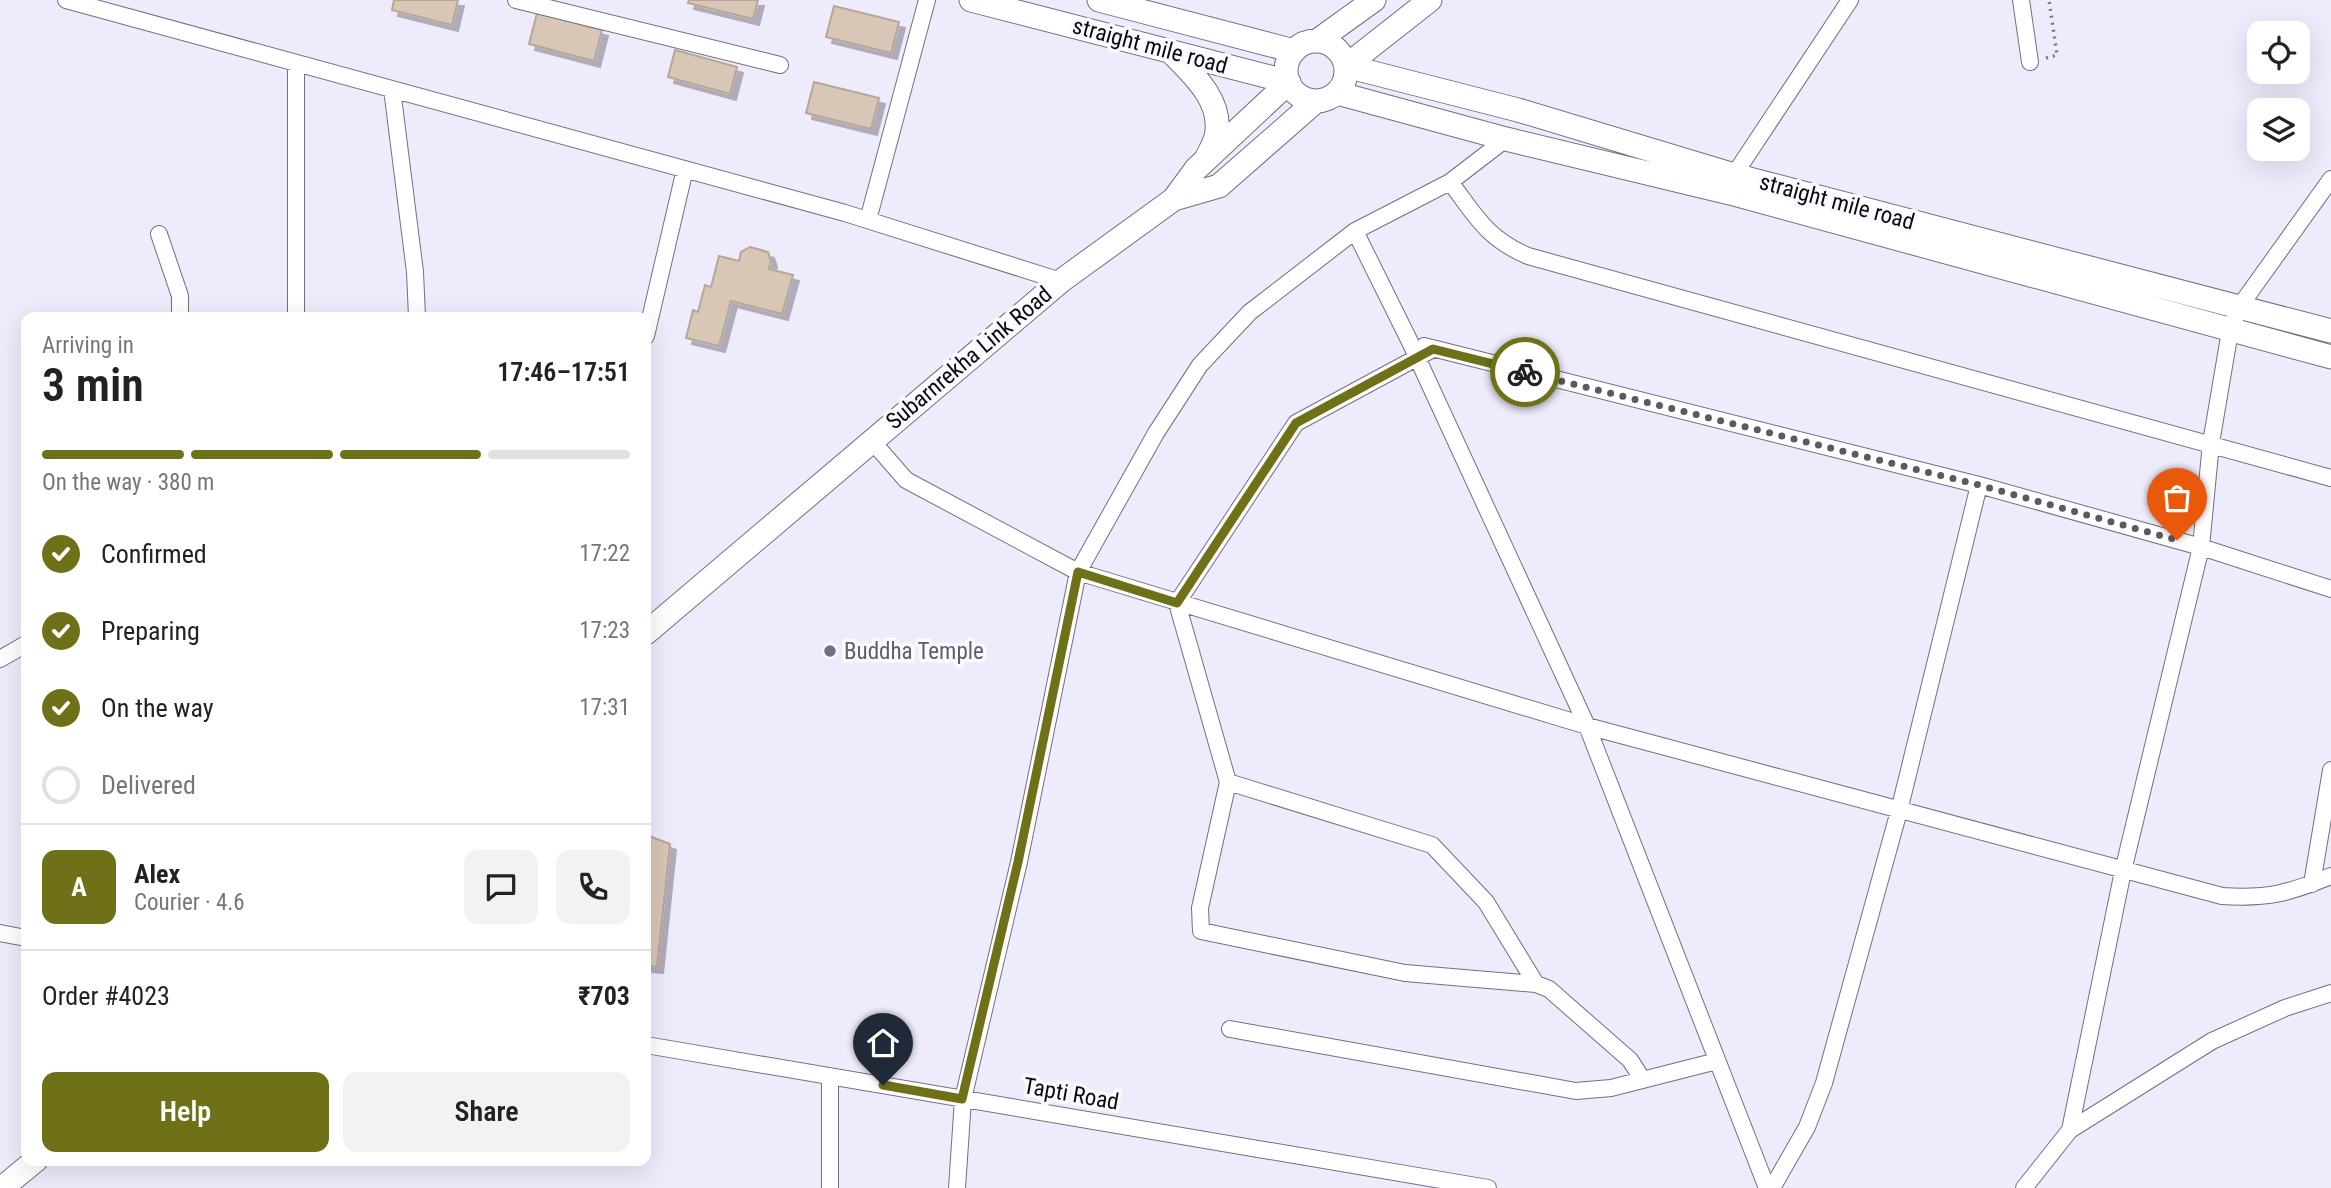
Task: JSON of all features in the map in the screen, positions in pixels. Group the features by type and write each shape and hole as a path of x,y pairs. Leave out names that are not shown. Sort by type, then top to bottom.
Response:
{"street":[{"path":"66,0 868,220 1061,281"},
{"path":"516,0 780,65"},
{"path":"868,220 927,0"},
{"name":"straight mile road","path":"971,0 1289,82 1295,93 1301,97 1326,97 1370,103 1730,193 2331,357"},
{"name":"straight mile road","path":"1099,0 1294,51"},
{"path":"1289,82 1286,68 1294,51 1301,45 1317,41 1374,0"},
{"path":"1346,66 1430,0"},
{"path":"1734,175 1850,0"},
{"path":"2021,0 2030,62"},
{"path":"1174,199 1219,186 1345,81 1346,66 1337,49 1317,41"},
{"path":"1171,52 1199,80 1213,103 1218,122 1216,138 1206,160"},
{"path":"296,63 296,312"},
{"name":"straight mile road","path":"1346,66 1518,110 1734,175 2331,331"},
{"name":"Subarnrekha Link Road","path":"651,629 1061,281 1174,199 1196,169 1289,82"},
{"path":"392,89 415,272 417,312"},
{"path":"957,1188 962,1099 1018,862 1078,572 1156,432 1200,365 1250,312 1355,231 1450,182 1506,139"},
{"path":"651,315 685,169"},
{"path":"1450,182 1488,232 1505,246 1528,256 2331,478"},
{"path":"2070,1130 2123,871 2202,547 2211,443 2231,331 2240,306 2329,185"},
{"path":"1355,231 1410,342 1587,726 1766,1188"},
{"path":"159,234 180,296 180,312"},
{"path":"1410,342 1979,485 2202,547 2331,589"},
{"path":"1433,349 1296,423 1177,603 1228,782 1200,908 1200,931 1405,974 1536,984 1549,989 1630,1060 1643,1080"},
{"path":"872,441 906,480 1078,572 1587,726 2222,897 2255,898 2290,892 2331,876"},
{"path":"1772,1188 1807,1127 1824,1083 1899,811 1979,485"},
{"path":"0,659 21,646"},
{"path":"2312,884 2331,770"},
{"path":"1228,782 1432,845 1486,902 1536,984"},
{"path":"0,933 21,937"},
{"path":"2024,1188 2070,1130 2211,1041 2285,1008 2331,993"},
{"path":"1230,1029 1576,1091 1611,1088 1717,1061"},
{"name":"Tapti Road","path":"651,1046 1488,1188"},
{"path":"830,1076 830,1188"},
{"path":"2,1188 29,1166"}],"path":[{"path":"2030,62 2057,55 2049,0"}],"building":[{"path":"394,0 458,0 452,25 392,10"},
{"path":"689,0 758,0 753,19 688,3"},
{"path":"834,6 899,22 891,53 826,37"},
{"path":"537,13 602,30 594,61 529,44"},
{"path":"675,50 737,67 730,94 668,77"},
{"path":"814,82 879,98 871,129 806,113"},
{"path":"750,247 768,252 771,261 769,269 793,275 782,314 731,301 719,346 686,338 693,310 698,312 705,285 711,287 719,256 739,261 741,252"},
{"path":"651,837 670,844 657,967 651,966"}],"way so far":[{"path":"1525,372 1979,485 2177,540"}],"place":[{"name":"Buddha Temple","path":"830,651"}],"route":[{"path":"883,1085 962,1099 1018,862 1078,572 1177,603 1296,423 1433,349 1525,372"}]}
